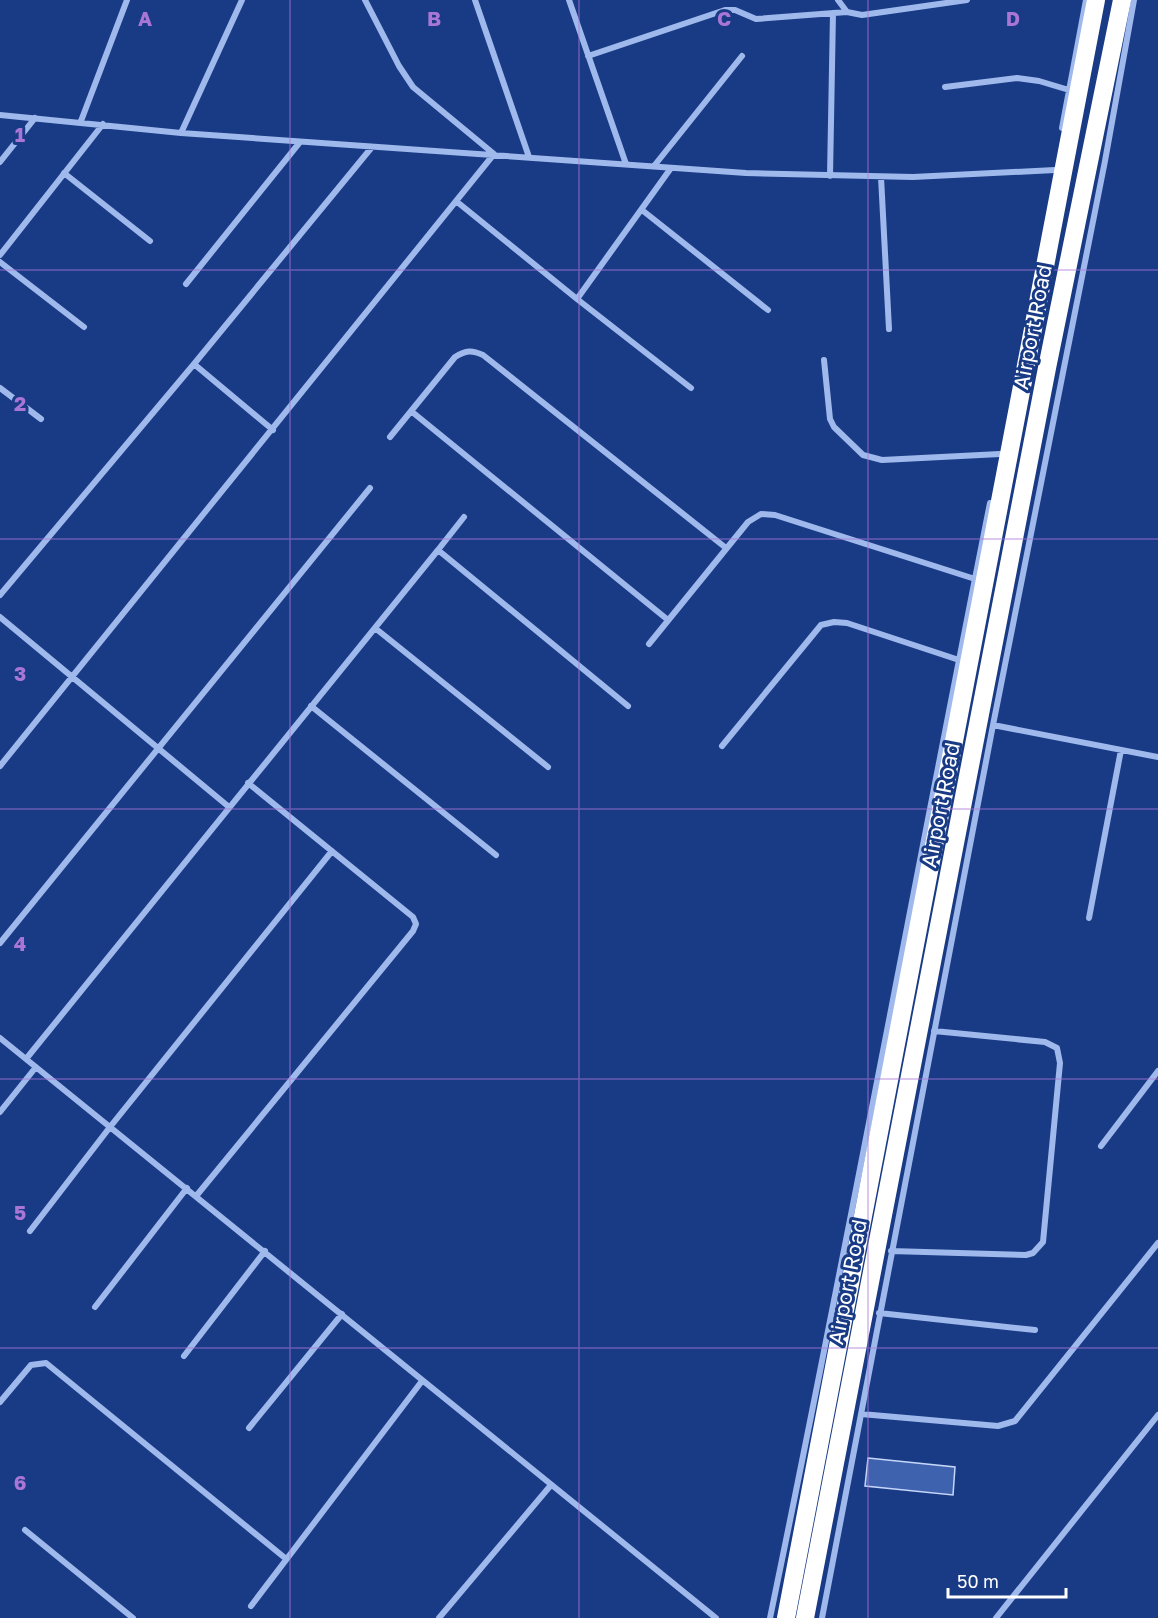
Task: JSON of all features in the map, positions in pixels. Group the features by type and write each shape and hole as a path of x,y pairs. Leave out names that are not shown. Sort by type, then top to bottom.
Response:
{"highway":[{"name":"Airport Road","path":"786,1618 1096,0"},
{"name":"Airport Road","path":"805,1618 986,724 1047,368 1122,0"}],"street":[{"path":"81,122 127,0"},
{"path":"182,133 242,0"},
{"path":"365,0 399,66 413,87 494,154"},
{"path":"475,0 529,158"},
{"path":"569,0 626,164"},
{"path":"838,0 847,12"},
{"path":"588,56 717,12 735,10 756,19 847,12 862,15 967,0"},
{"path":"1061,136 1086,0"},
{"path":"822,1618 934,1031 986,724 1102,172 1134,0"},
{"path":"830,176 833,13"},
{"path":"654,166 742,56"},
{"path":"945,87 1017,78 1040,81 1069,90"},
{"path":"0,115 182,133 671,168 881,177 1055,170"},
{"path":"0,162 35,118"},
{"path":"0,255 103,124"},
{"path":"186,284 300,142"},
{"path":"0,595 372,147"},
{"path":"0,766 494,154"},
{"path":"1052,182 1057,159"},
{"path":"578,299 671,168"},
{"path":"64,173 150,241"},
{"path":"881,177 889,329"},
{"path":"456,201 691,388"},
{"path":"642,210 768,310"},
{"path":"0,262 84,327"},
{"path":"390,437 455,357 464,352 473,351 483,355 726,548"},
{"path":"824,360 832,423 841,435 868,458 882,460 1001,451 998,465"},
{"path":"194,364 273,430"},
{"path":"0,388 41,419"},
{"path":"411,411 668,620"},
{"path":"0,943 370,488"},
{"path":"770,1618 829,1333 862,1147 991,500"},
{"path":"649,644 754,516 768,513 975,579"},
{"path":"26,1059 464,517"},
{"path":"438,550 628,706"},
{"path":"0,616 229,807"},
{"path":"722,746 821,625 834,622 847,623 959,660"},
{"path":"375,628 548,767"},
{"path":"311,706 496,855"},
{"path":"986,724 1158,757"},
{"path":"1089,918 1121,750"},
{"path":"196,1195 415,928 413,918 248,783"},
{"path":"30,1231 110,1127 332,851"},
{"path":"891,1251 1026,1255 1033,1253 1043,1242 1060,1063 1057,1048 1045,1042 934,1031"},
{"path":"0,1038 716,1618"},
{"path":"0,1112 36,1067"},
{"path":"1101,1146 1158,1071"},
{"path":"95,1307 187,1188"},
{"path":"861,1414 999,1426 1015,1421 1158,1243"},
{"path":"184,1356 265,1251"},
{"path":"879,1313 1035,1330"},
{"path":"249,1428 342,1314"},
{"path":"0,1402 31,1365 46,1363 285,1558"},
{"path":"251,1606 285,1558 422,1380"},
{"path":"996,1618 1157,1420"},
{"path":"439,1618 551,1485"},
{"path":"25,1530 133,1618"}],"building":[{"path":"868,1458 955,1467 953,1495 865,1486"}]}
